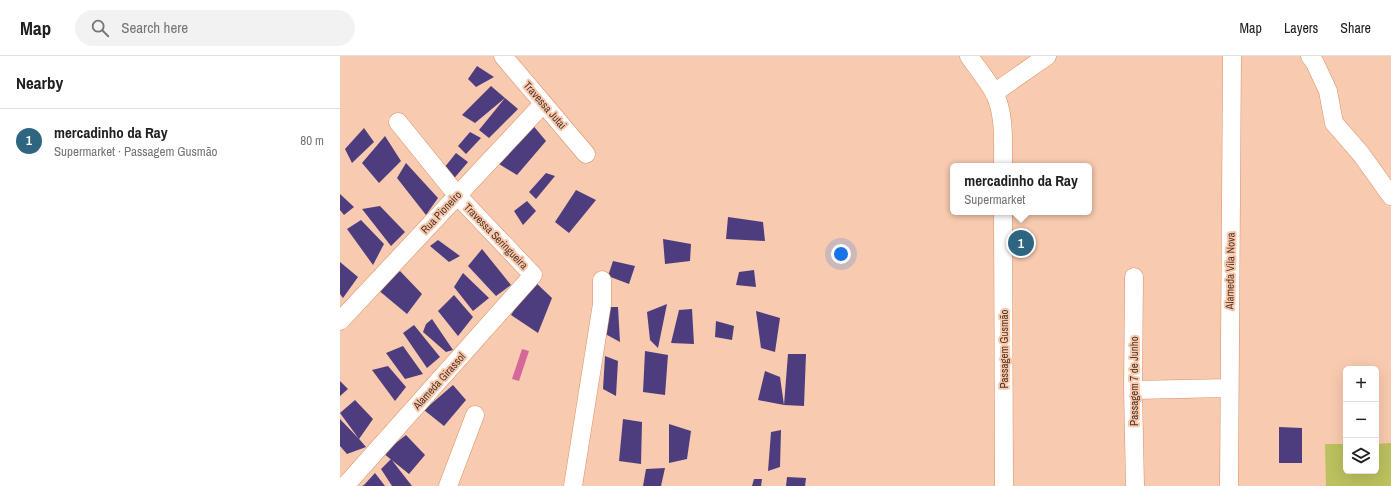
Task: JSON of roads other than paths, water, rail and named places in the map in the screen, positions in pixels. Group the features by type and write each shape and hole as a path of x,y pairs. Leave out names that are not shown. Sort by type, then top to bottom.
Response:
{"street":[{"name":"Travessa Jutai","path":"503,56 586,154"},
{"path":"969,56 994,93 1002,125 1003,163"},
{"path":"994,93 1046,56"},
{"name":"Alameda Vila Nova","path":"1229,486 1232,56"},
{"path":"1310,56 1315,63 1328,91 1334,123 1361,154 1391,196"},
{"name":"Rua Pioneiro","path":"340,321 543,104"},
{"name":"Travessa Seringueira","path":"398,122 457,195 534,275"},
{"name":"Passagem Gusmão","path":"1004,215 1004,486"},
{"name":"Alameda Girassol","path":"345,486 534,275"},
{"name":"Passagem 7 de Junho","path":"1134,277 1133,390 1135,486"},
{"path":"573,486 602,304 602,280"},
{"path":"1133,390 1229,388"},
{"path":"448,486 475,415"}],"place":[{"name":"mercadinho da Ray","path":"1021,243"}]}
